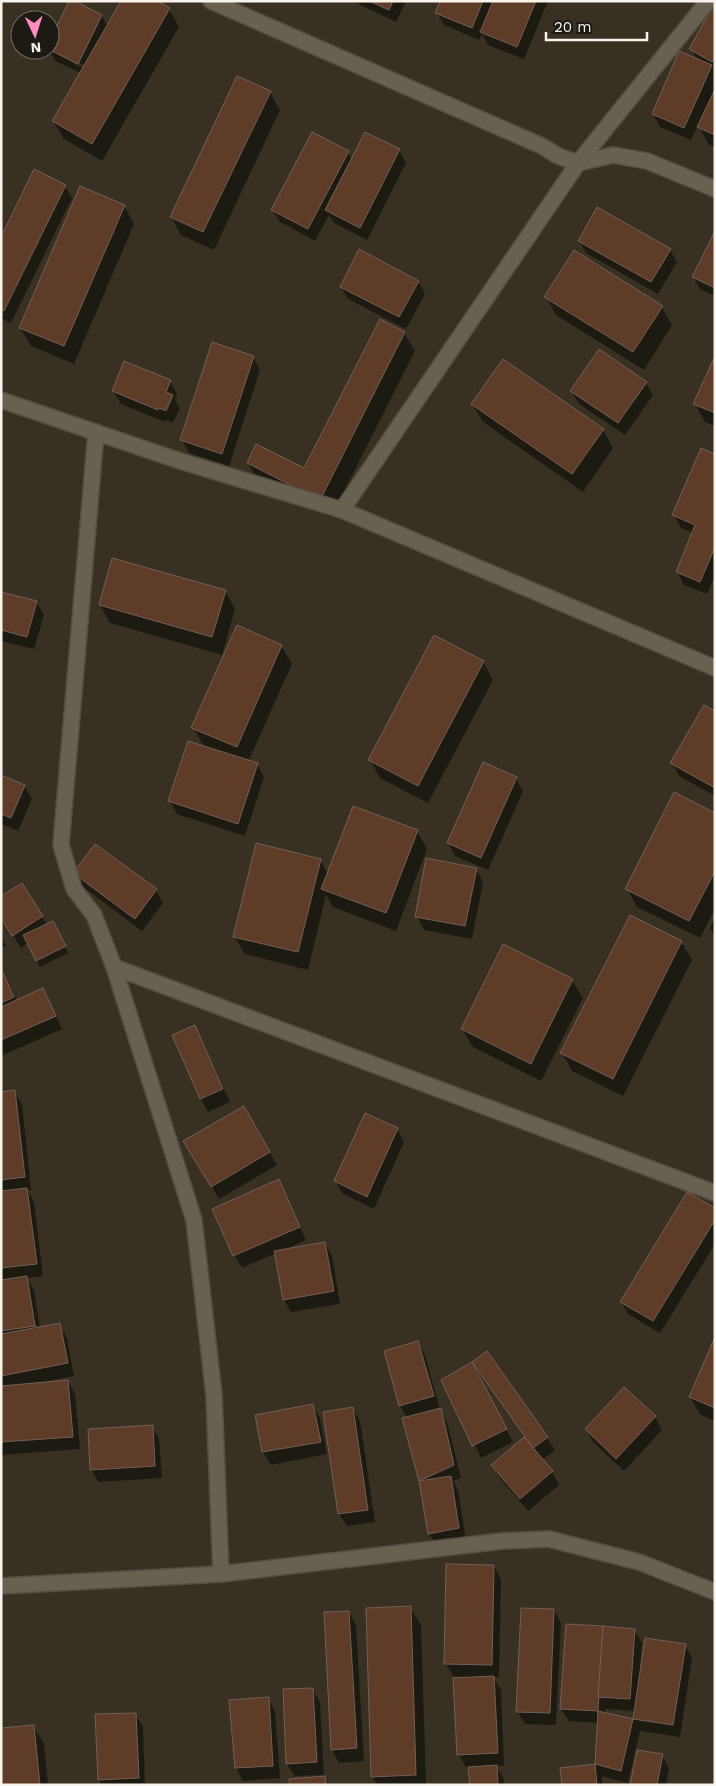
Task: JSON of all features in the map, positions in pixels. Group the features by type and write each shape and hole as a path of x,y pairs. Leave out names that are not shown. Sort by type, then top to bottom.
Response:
{"street":[{"path":"211,1 542,146 558,156 578,163 613,155 647,161 715,189"},
{"path":"342,510 578,163 708,1"},
{"path":"1,400 180,461 342,510 715,668"},
{"path":"96,432 61,845 74,889 94,915 114,967 194,1220 214,1395 220,1574"},
{"path":"114,967 715,1193"},
{"path":"1,1586 220,1574 502,1541 549,1539 639,1562 715,1592"}],"building":[{"path":"69,1 75,1 102,15 78,64 60,55 60,19"},
{"path":"121,1 158,1 170,8 92,144 52,121"},
{"path":"369,1 393,1 389,10"},
{"path":"440,1 483,1 472,28 435,13"},
{"path":"493,1 536,1 517,47 480,32"},
{"path":"715,2 715,56 712,62 689,49"},
{"path":"679,51 712,65 684,128 652,114"},
{"path":"237,76 271,91 203,232 170,217"},
{"path":"715,89 715,135 697,127"},
{"path":"312,132 349,151 308,229 271,210"},
{"path":"365,132 400,149 360,228 325,210"},
{"path":"34,169 66,185 4,311 1,309 1,237"},
{"path":"80,186 125,205 64,346 19,328"},
{"path":"597,207 671,249 651,282 578,241"},
{"path":"715,231 715,288 692,277"},
{"path":"359,249 419,281 399,317 340,287"},
{"path":"574,250 663,306 633,352 544,297"},
{"path":"380,319 405,332 320,500 247,463 256,444 304,468"},
{"path":"212,342 254,356 222,454 180,440"},
{"path":"599,349 647,382 618,423 570,391"},
{"path":"715,356 715,413 693,404"},
{"path":"503,359 604,429 572,474 471,404"},
{"path":"124,361 171,380 166,392 173,395 166,411 159,408 158,410 112,391"},
{"path":"701,448 715,454 715,547 700,582 676,572 695,525 672,515"},
{"path":"112,558 226,590 212,637 99,605"},
{"path":"1,592 37,601 27,637 1,630"},
{"path":"237,625 282,645 237,747 191,728"},
{"path":"434,635 484,661 418,786 368,760"},
{"path":"704,705 715,711 715,788 670,763"},
{"path":"188,741 258,763 238,824 168,801"},
{"path":"483,762 517,777 481,858 447,843"},
{"path":"1,775 25,785 11,818 1,814"},
{"path":"674,792 715,813 715,871 689,921 625,889"},
{"path":"353,806 418,830 386,913 321,889"},
{"path":"256,843 321,859 298,952 233,937"},
{"path":"95,844 157,889 135,919 73,873"},
{"path":"426,858 477,868 465,926 415,917"},
{"path":"22,883 43,916 12,936 1,918 1,896"},
{"path":"630,915 682,941 613,1079 560,1053"},
{"path":"53,921 66,946 36,961 23,935"},
{"path":"503,944 573,979 531,1064 461,1029"},
{"path":"1,968 14,997 1,1003"},
{"path":"43,988 56,1016 1,1040 1,1007"},
{"path":"195,1025 223,1089 200,1099 172,1035"},
{"path":"15,1090 25,1177 1,1180 1,1092"},
{"path":"244,1106 270,1152 211,1187 183,1141"},
{"path":"365,1113 398,1128 367,1197 334,1181"},
{"path":"279,1179 300,1227 233,1256 212,1209"},
{"path":"27,1188 37,1264 1,1268 1,1191"},
{"path":"687,1192 715,1208 715,1220 653,1321 620,1302"},
{"path":"325,1242 334,1291 283,1300 274,1251"},
{"path":"27,1276 35,1326 1,1331 1,1280"},
{"path":"60,1323 68,1363 1,1376 1,1334"},
{"path":"715,1337 715,1408 689,1397"},
{"path":"418,1341 434,1396 399,1406 384,1351"},
{"path":"487,1351 548,1437 533,1448 472,1362"},
{"path":"472,1362 507,1429 472,1446 441,1380"},
{"path":"68,1380 73,1437 1,1442 1,1386"},
{"path":"624,1387 656,1416 616,1459 585,1429"},
{"path":"313,1404 321,1442 262,1452 255,1415"},
{"path":"353,1407 368,1510 338,1514 323,1412"},
{"path":"441,1408 454,1465 419,1481 402,1418"},
{"path":"153,1425 155,1466 90,1470 88,1429"},
{"path":"524,1437 553,1471 520,1499 491,1465"},
{"path":"451,1476 459,1528 428,1534 419,1481"},
{"path":"446,1564 494,1565 492,1665 444,1664"},
{"path":"411,1606 416,1775 371,1777 366,1608"},
{"path":"521,1608 554,1609 550,1713 516,1712"},
{"path":"349,1611 357,1748 331,1750 324,1612"},
{"path":"566,1624 603,1626 598,1711 560,1709"},
{"path":"603,1626 635,1629 630,1699 598,1697"},
{"path":"645,1638 686,1644 673,1725 633,1719"},
{"path":"494,1676 498,1753 457,1755 453,1678"},
{"path":"313,1688 317,1762 286,1764 283,1689"},
{"path":"269,1697 273,1766 235,1768 229,1700"},
{"path":"598,1711 633,1719 621,1771 595,1764"},
{"path":"136,1713 139,1778 98,1780 95,1714"},
{"path":"34,1725 40,1785 1,1785 1,1728"},
{"path":"637,1750 663,1754 657,1785 630,1785"},
{"path":"595,1764 597,1785 562,1785 560,1768"},
{"path":"497,1765 498,1785 470,1785 468,1767"},
{"path":"325,1776 326,1785 289,1785 289,1779"}]}
